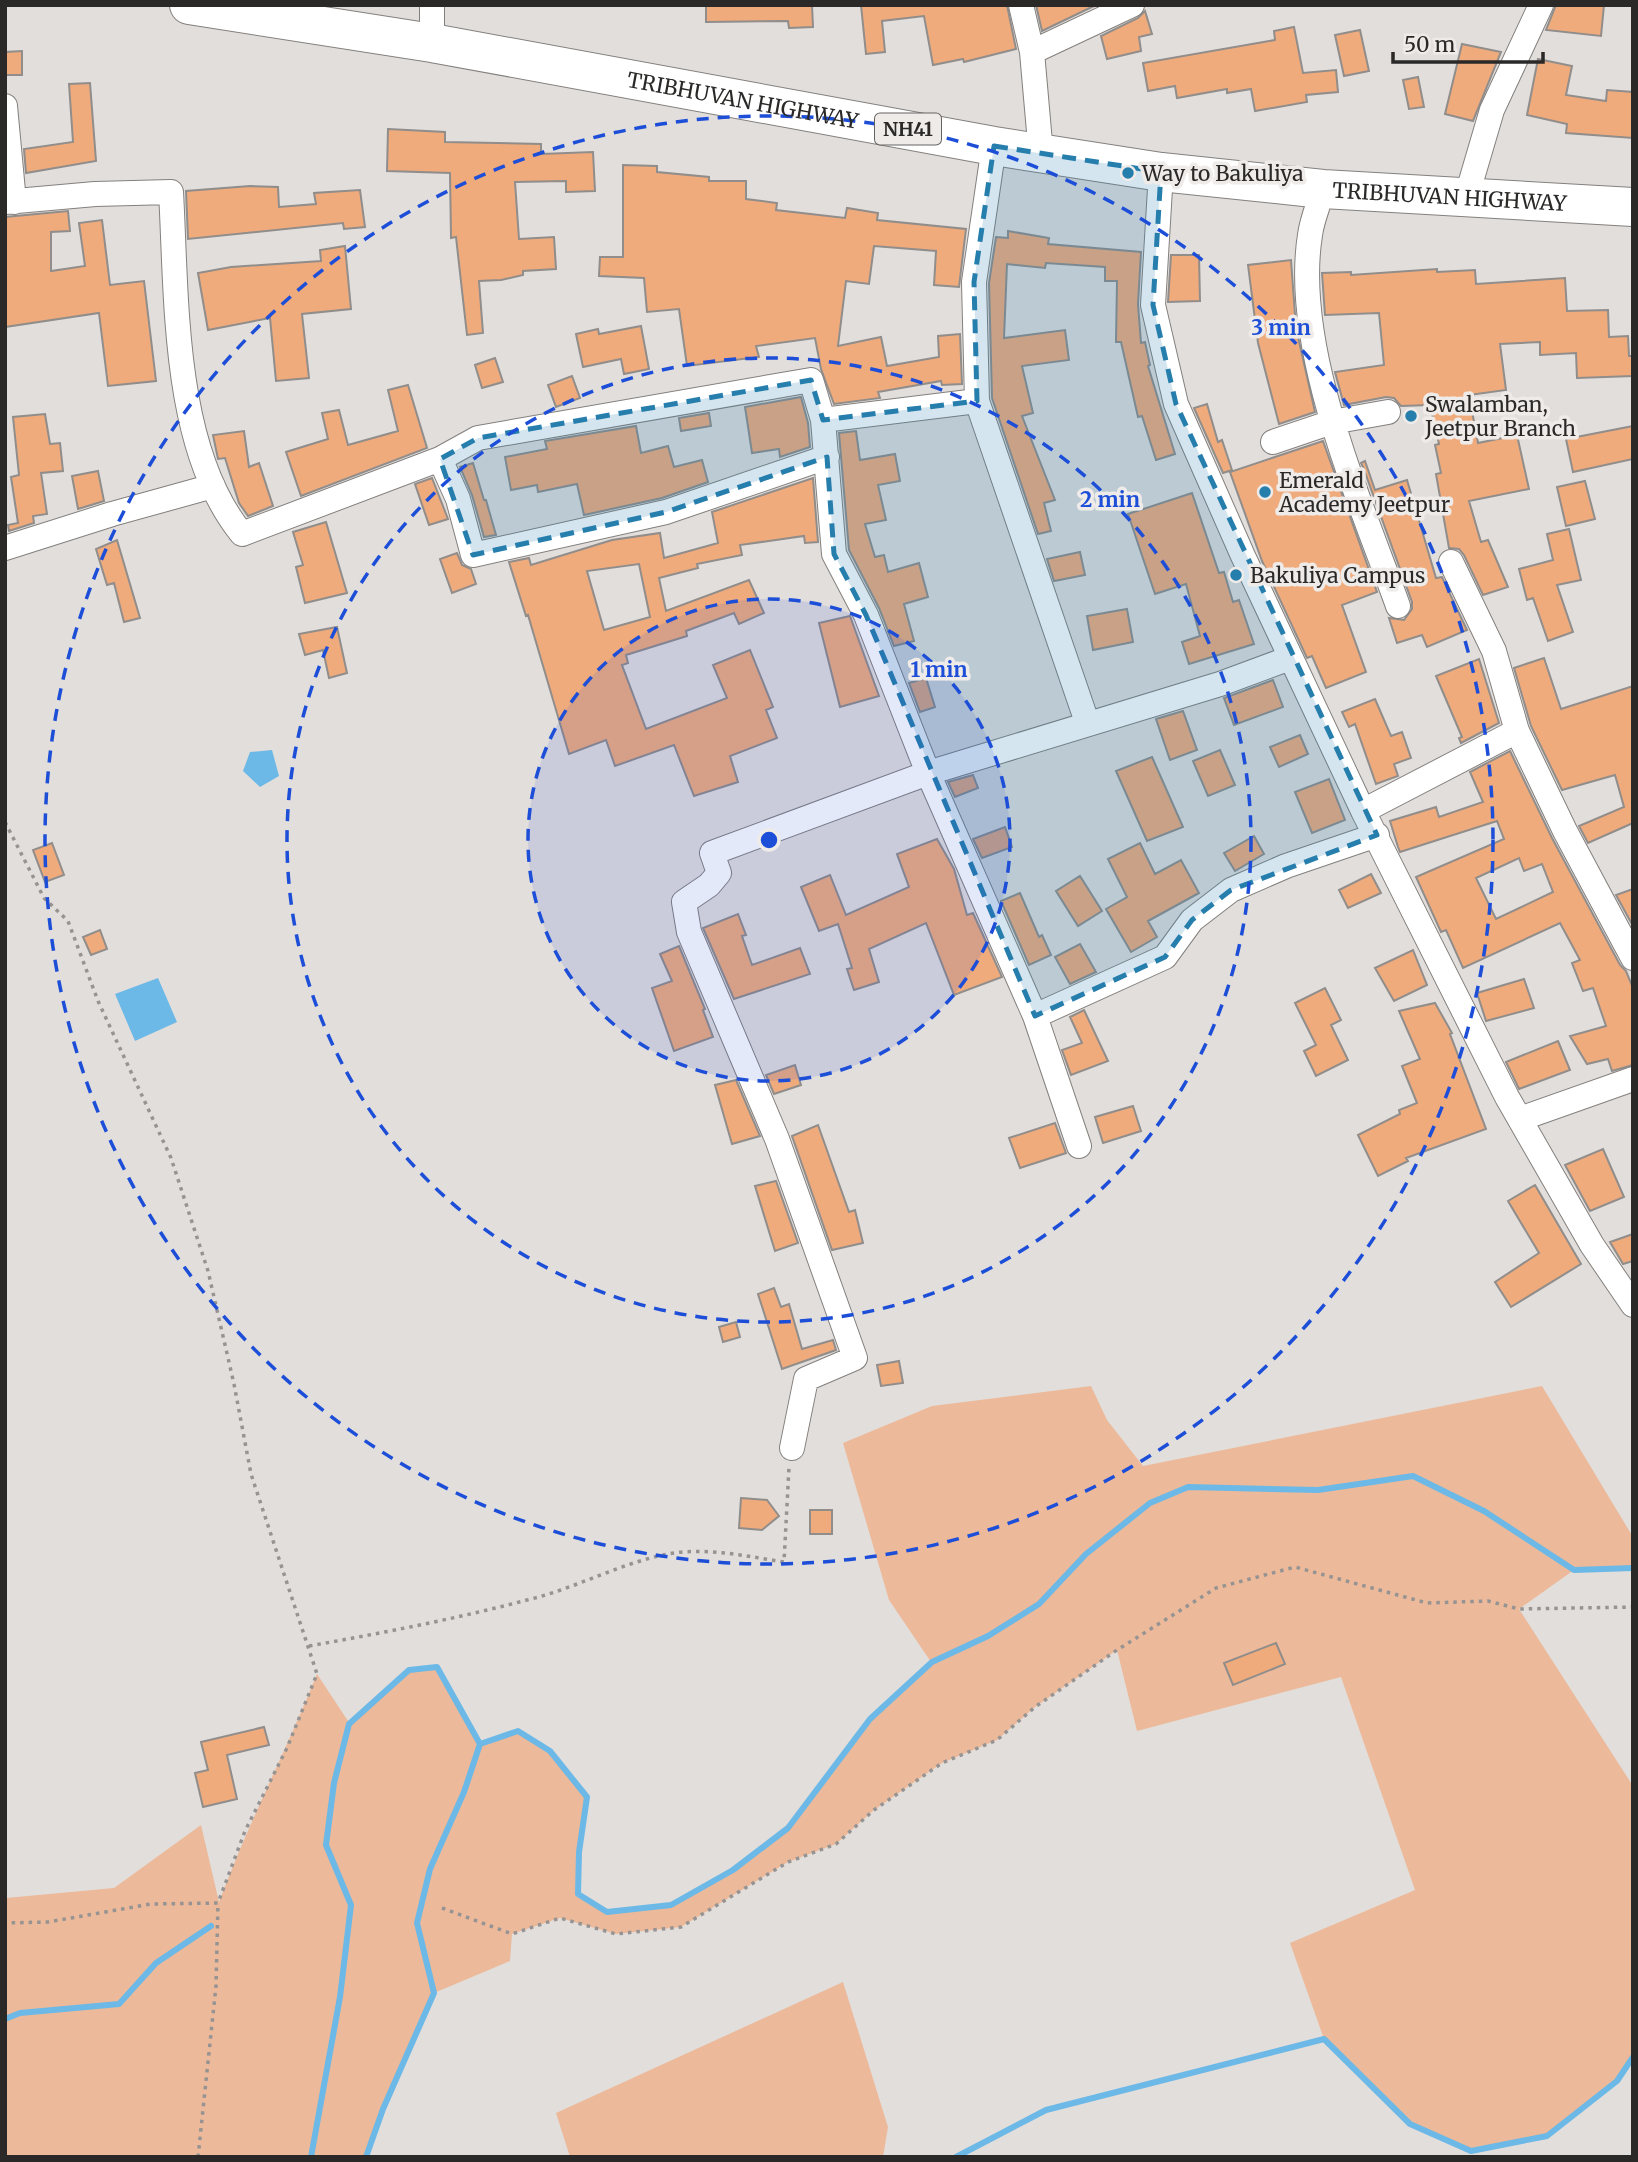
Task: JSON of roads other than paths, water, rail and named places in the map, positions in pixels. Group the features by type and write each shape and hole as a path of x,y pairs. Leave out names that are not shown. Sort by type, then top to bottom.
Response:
{"highway":[{"name":"TRIBHUVAN HIGHWAY","path":"189,5 432,43 994,146 1161,172 1323,189 1467,195 1633,207"}],"street":[{"path":"432,5 432,43"},
{"path":"1021,5 1032,52 1041,154"},
{"path":"1032,52 1132,5"},
{"path":"1467,195 1492,110 1541,5"},
{"path":"5,106 9,202 95,194 170,192 189,423 222,510 242,534 440,459 478,438 811,380 823,420 834,554 866,615 928,773 1035,1016 1079,1146"},
{"path":"994,146 974,282 977,401 1087,722"},
{"path":"1161,172 1153,305 1176,404 1363,811 1520,1119 1592,1245 1633,1305"},
{"path":"1323,189 1310,235 1308,306 1332,422 1398,606"},
{"path":"823,420 977,401"},
{"path":"1273,442 1332,422 1388,412"},
{"path":"440,459 458,499 473,555 666,512 827,457"},
{"path":"5,548 112,513 214,486"},
{"path":"1451,562 1494,651 1517,732 1564,831 1633,958"},
{"path":"792,1448 806,1378 855,1358 777,1139 689,932 684,902 709,885 719,873 712,853 928,773 1087,722 1220,684 1290,657"},
{"path":"1363,811 1517,732"},
{"path":"1035,1016 1164,957 1192,920 1231,890 1286,866 1377,835"},
{"path":"1520,1119 1633,1079"}],"water":[{"path":"272,750 279,776 260,787 243,771 250,752"},
{"path":"158,978 177,1022 135,1041 115,994"}],"waterway":[{"path":"366,2157 383,2109 434,1993 417,1923 430,1869 464,1792 480,1744 518,1731 550,1751 587,1797 579,1852 578,1894 607,1912 671,1905 733,1870 788,1828 870,1719 932,1662 988,1636 1039,1604 1086,1554 1150,1503 1188,1487 1318,1490 1413,1476 1484,1511 1574,1570 1633,1568"},
{"path":"311,2157 340,1997 351,1905 326,1845 334,1783 349,1724 409,1670 437,1667 480,1744"},
{"path":"5,2019 20,2013 119,2004 156,1963 211,1926"},
{"path":"956,2157 1046,2110 1324,2039 1410,2124 1471,2151 1547,2136 1617,2081 1633,2057"}],"place":[{"name":"Way to Bakuliya","path":"1128,173"},
{"name":"Swalamban, Jeetpur Branch","path":"1411,416"},
{"name":"Emerald Academy Jeetpur","path":"1265,492"},
{"name":"Bakuliya Campus","path":"1236,575"}]}
